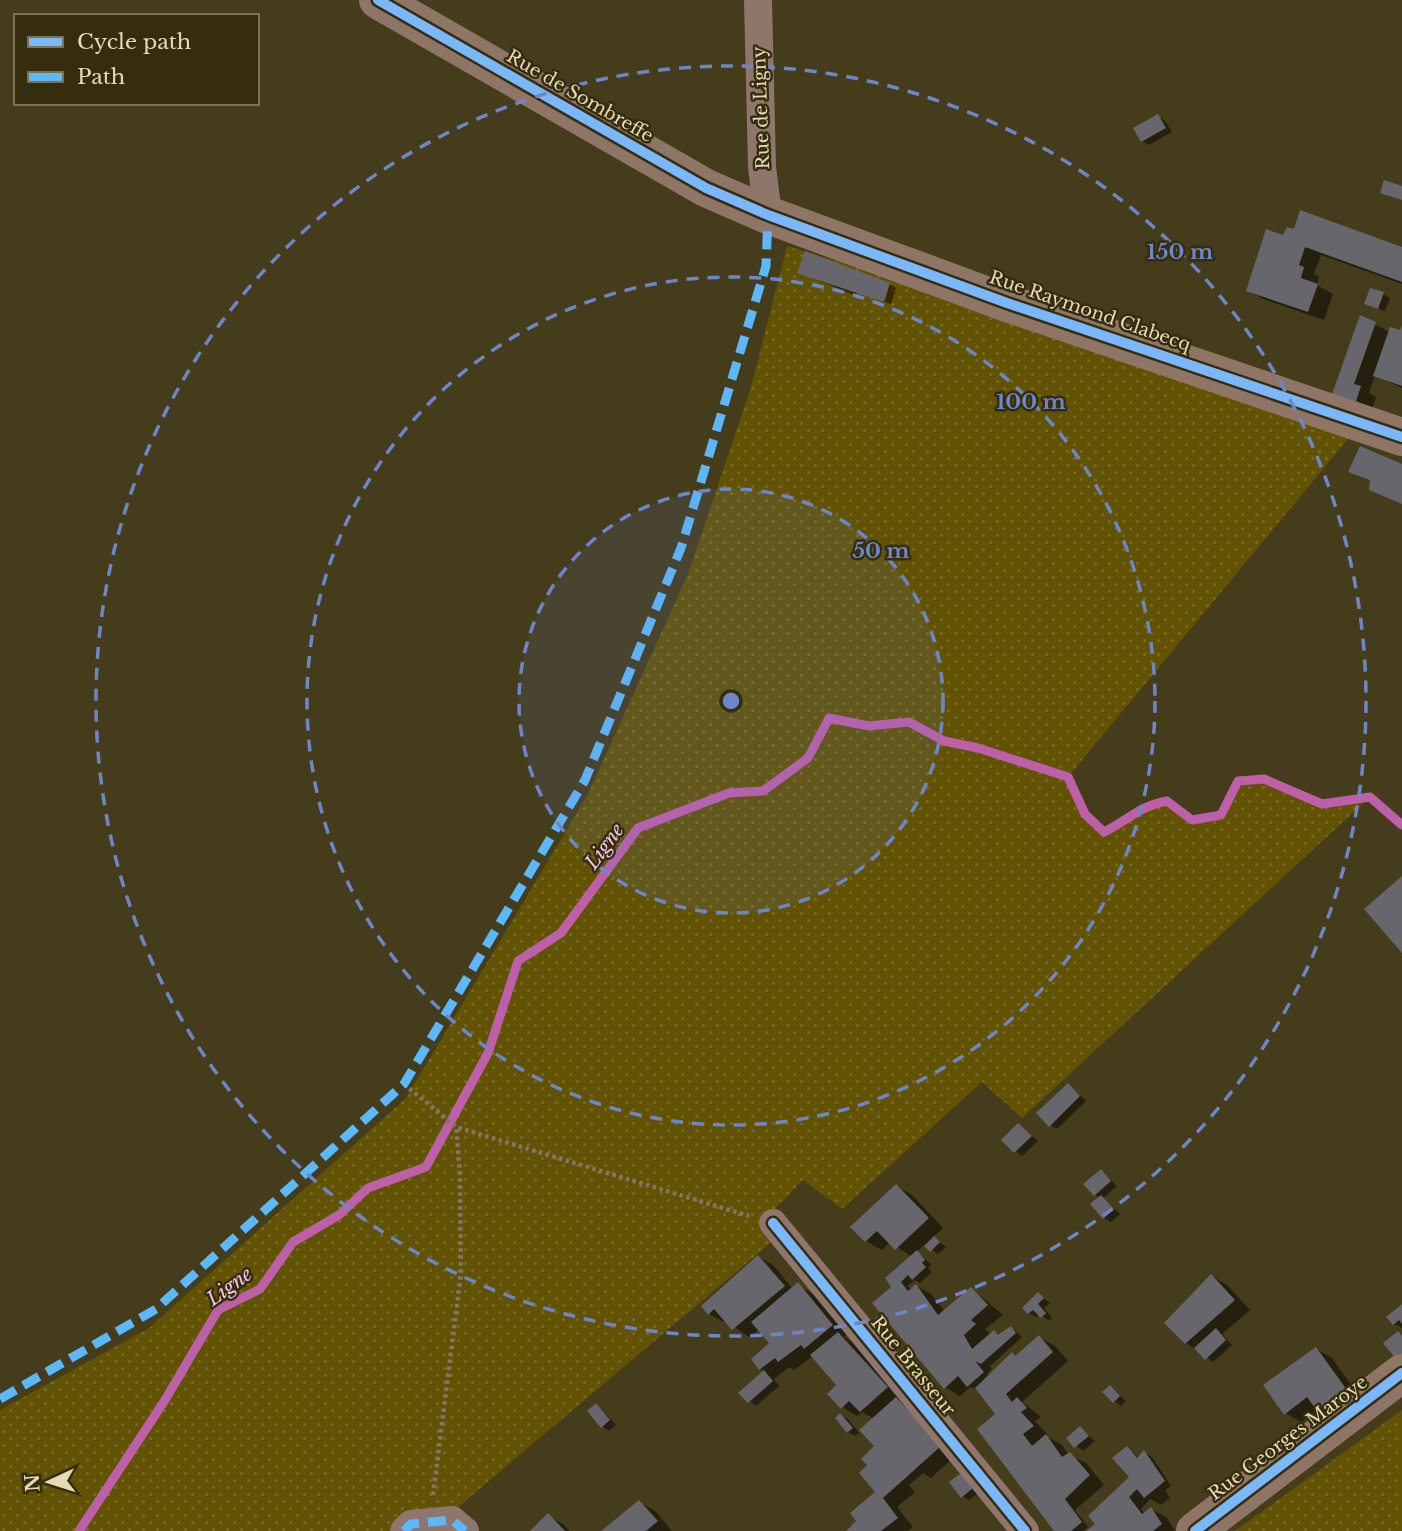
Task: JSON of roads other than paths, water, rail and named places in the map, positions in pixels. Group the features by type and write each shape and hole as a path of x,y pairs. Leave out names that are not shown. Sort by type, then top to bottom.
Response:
{"street":[{"name":"Rue de Sombreffe","path":"378,0 706,188 768,215"},
{"name":"Rue de Ligny","path":"758,0 762,167 768,215"},
{"name":"Rue Raymond Clabecq","path":"768,215 1007,303 1402,437"},
{"name":"Rue Brasseur","path":"773,1223 1025,1531"},
{"name":"Rue Georges Maroye","path":"1195,1531 1402,1373"},
{"path":"404,1531 411,1524 452,1521 465,1531"}],"waterway":[{"name":"Ligne","path":"79,1531 165,1400 218,1310 260,1289 293,1242 339,1215 368,1188 426,1167 488,1053 518,961 561,933 638,828 729,793 763,791 808,758 829,718 869,726 909,722 944,741 978,748 1068,777 1085,814 1104,832 1142,810 1167,801 1192,820 1221,815 1238,781 1264,779 1322,804 1370,797 1402,825"}]}
